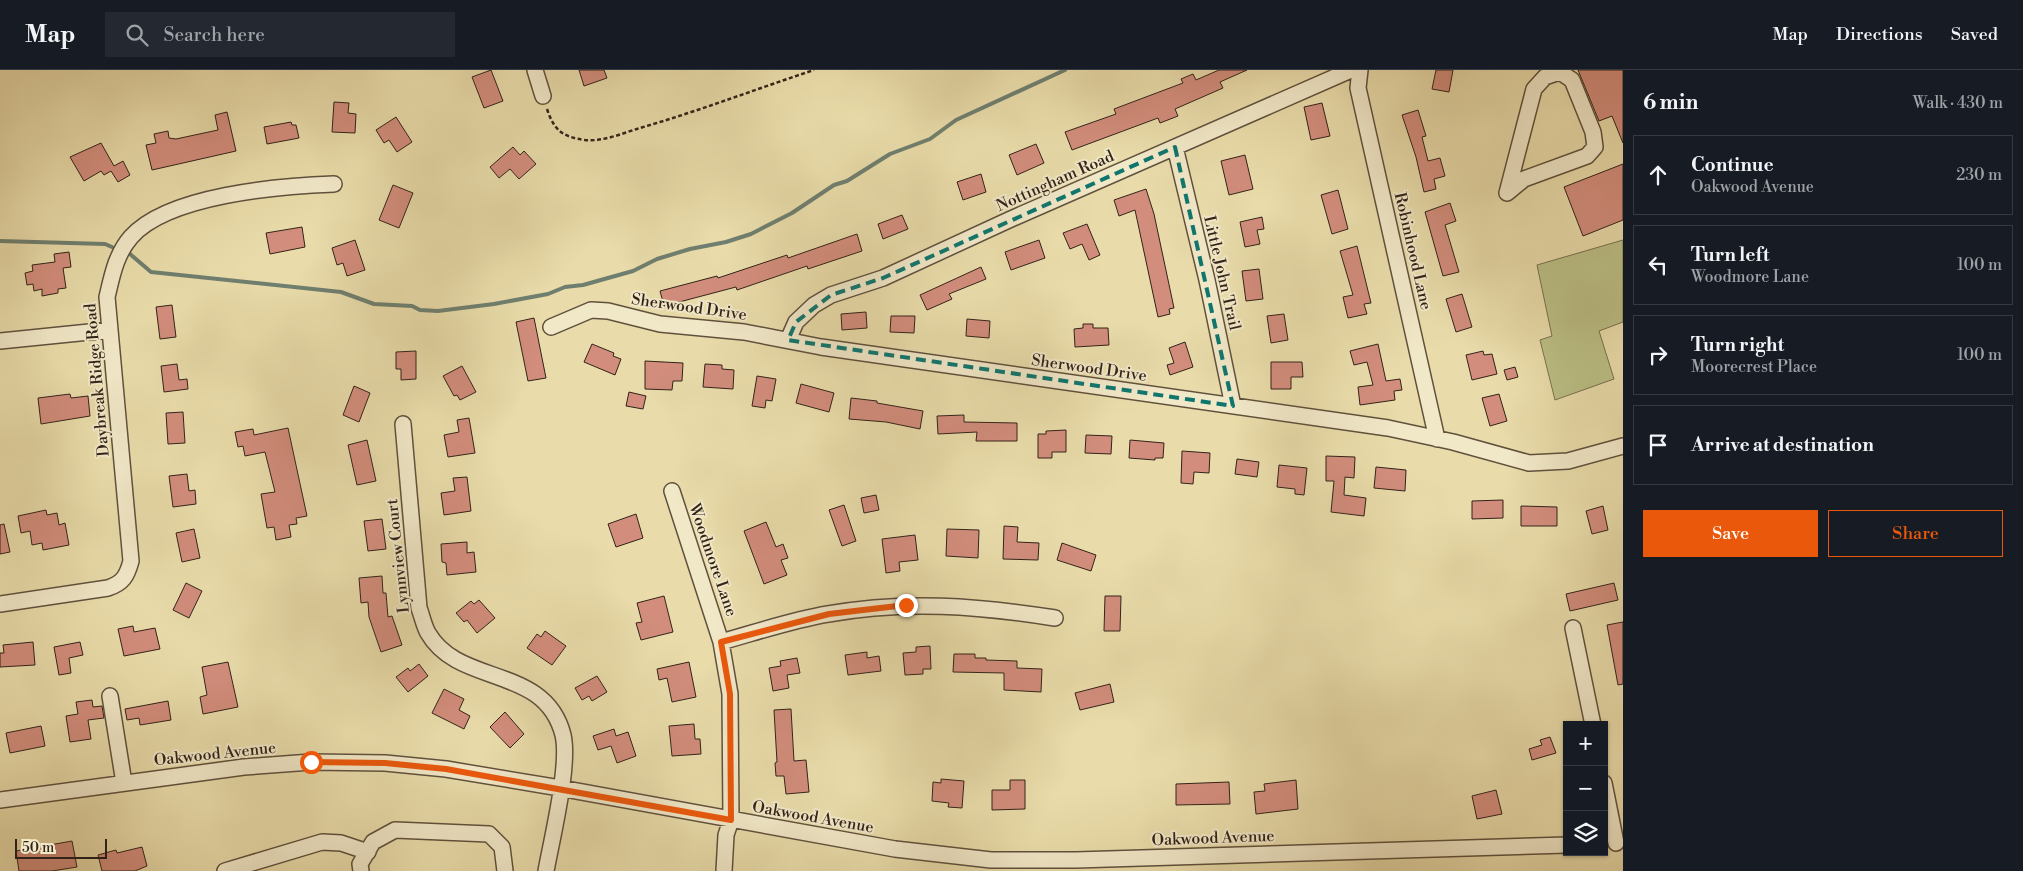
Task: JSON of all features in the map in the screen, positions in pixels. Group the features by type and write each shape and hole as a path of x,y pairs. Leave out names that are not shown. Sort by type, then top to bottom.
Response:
{"street":[{"path":"535,70 543,96"},
{"name":"Nottingham Road","path":"788,340 796,322 814,305 831,295 883,278 1351,70"},
{"name":"Robinhood Lane","path":"1360,70 1358,88 1438,439"},
{"path":"1560,72 1567,74 1572,80 1593,132 1596,147 1587,156 1524,179 1507,193 1534,89 1545,77 1560,72"},
{"name":"Little John Trail","path":"1175,147 1207,280 1232,406"},
{"name":"Daybreak Ridge Road","path":"0,604 108,588 118,585 127,576 131,561 107,297 114,269 121,252 130,238 154,219 208,200 298,185 334,184"},
{"name":"Sherwood Drive","path":"551,327 591,310 608,311 660,324 744,332 831,348 1388,428 1529,463 1568,461 1623,446"},
{"path":"0,341 109,330"},
{"name":"Lynnview Court","path":"403,424 419,608 428,634 445,651 476,670 522,684 543,701 552,712 563,735 564,760 546,871"},
{"name":"Woodmore Lane","path":"672,491 721,642 730,694 731,820 726,835 724,871"},
{"path":"721,642 829,614 906,605 946,605 997,609 1055,618"},
{"path":"1573,628 1592,721"},
{"path":"110,696 124,782"},
{"name":"Oakwood Avenue","path":"0,800 244,767 311,762 385,763 446,769 560,788 895,849 991,860 1096,859 1563,844"},
{"path":"1608,804 1615,843"},
{"path":"362,871 360,864 374,842 395,830 490,834 502,847 504,869"},
{"path":"225,871 322,842 340,843 368,852"}],"path":[{"path":"543,96 553,126 572,138 593,140 685,115 814,70"}],"highlighted area":[{"path":"1175,147 1233,406 788,340 796,322 831,295 883,278"}],"green space":[{"path":"1623,240 1623,322 1599,331 1614,379 1555,400 1540,340 1552,336 1537,265"}],"building":[{"path":"491,70 503,101 484,108 472,77"},
{"path":"579,70 604,70 607,78 584,86"},
{"path":"1219,70 1247,70 1220,82 1223,88 1175,109 1178,116 1160,123 1158,118 1072,150 1065,132 1116,114 1114,109 1183,83 1181,79 1193,74 1196,80"},
{"path":"1436,70 1453,70 1449,92 1432,89"},
{"path":"1578,70 1623,70 1623,143 1612,116 1599,121"},
{"path":"334,102 349,103 348,113 356,114 355,133 332,132"},
{"path":"1322,103 1330,136 1311,140 1304,107"},
{"path":"1418,110 1426,136 1422,137 1428,161 1440,158 1445,176 1434,179 1436,189 1424,192 1416,157 1402,115"},
{"path":"227,112 236,151 152,170 146,145 156,143 154,134 168,131 169,138 176,139 218,130 215,115"},
{"path":"396,117 412,142 397,152 389,140 384,143 376,130"},
{"path":"291,122 292,125 296,125 299,138 267,144 264,127"},
{"path":"101,143 114,166 123,161 130,175 118,182 111,171 104,175 101,171 84,181 70,157"},
{"path":"1036,144 1044,163 1017,175 1009,155"},
{"path":"513,147 520,155 524,151 536,164 519,179 510,169 499,178 490,167"},
{"path":"1245,155 1253,189 1229,195 1221,161"},
{"path":"1623,164 1623,220 1583,236 1564,187"},
{"path":"981,174 986,192 963,200 957,182"},
{"path":"393,185 413,193 399,228 379,220"},
{"path":"1146,189 1154,214 1174,308 1169,309 1170,314 1158,317 1135,210 1119,216 1114,200"},
{"path":"1338,190 1348,229 1332,234 1321,195"},
{"path":"1450,203 1456,221 1445,225 1459,272 1443,276 1425,212"},
{"path":"902,215 908,229 883,239 878,224"},
{"path":"1262,217 1264,229 1257,230 1260,244 1245,247 1240,222"},
{"path":"1087,224 1100,255 1089,260 1082,244 1070,249 1063,233"},
{"path":"302,227 305,247 270,254 266,233"},
{"path":"857,234 862,251 808,269 807,266 737,290 736,287 664,306 660,291 717,276 718,278 787,255 788,258"},
{"path":"355,240 365,270 347,276 343,263 337,265 332,248"},
{"path":"1039,240 1045,258 1011,270 1005,252"},
{"path":"1357,246 1371,303 1364,304 1367,314 1348,318 1343,297 1353,295 1340,251"},
{"path":"69,252 71,267 63,268 66,288 58,289 58,293 42,296 42,289 34,291 33,284 27,285 25,273 33,271 32,265 55,262 54,254"},
{"path":"981,267 986,279 949,294 952,299 927,310 920,295"},
{"path":"1259,269 1263,299 1246,301 1242,271"},
{"path":"1462,294 1472,327 1456,332 1446,299"},
{"path":"172,305 176,337 160,339 156,307"},
{"path":"866,312 867,328 842,330 841,314"},
{"path":"1284,314 1288,340 1271,343 1267,316"},
{"path":"891,316 915,316 914,333 890,332"},
{"path":"534,318 546,378 528,381 516,322"},
{"path":"967,319 990,321 989,338 966,336"},
{"path":"1083,324 1093,324 1093,328 1108,328 1109,345 1075,347 1074,329 1083,328"},
{"path":"1185,342 1193,367 1170,375 1167,365 1174,363 1169,348"},
{"path":"592,344 614,353 613,356 621,359 615,375 584,362"},
{"path":"1378,344 1386,381 1400,379 1402,390 1394,391 1395,400 1360,405 1358,387 1373,385 1367,362 1354,365 1350,351"},
{"path":"416,351 416,379 401,380 401,369 396,369 396,352"},
{"path":"1483,351 1484,355 1492,354 1497,374 1472,380 1466,355"},
{"path":"645,361 683,363 682,381 673,381 672,390 645,389"},
{"path":"1271,362 1302,362 1303,377 1291,377 1291,389 1271,389"},
{"path":"177,364 179,380 187,379 188,389 164,392 161,366"},
{"path":"705,364 722,365 722,369 734,370 733,389 703,387"},
{"path":"462,366 476,392 460,400 457,395 454,396 443,376"},
{"path":"1515,367 1518,377 1507,380 1504,370"},
{"path":"757,376 776,379 772,401 766,400 765,408 752,406"},
{"path":"801,384 834,393 829,412 796,403"},
{"path":"354,386 370,393 359,422 343,415"},
{"path":"629,392 646,396 643,409 626,406"},
{"path":"70,394 71,398 88,396 90,416 41,424 38,398"},
{"path":"1499,394 1507,421 1490,426 1482,398"},
{"path":"851,398 877,401 877,403 923,411 920,429 886,422 849,419"},
{"path":"183,412 185,443 168,444 166,413"},
{"path":"964,415 964,422 1017,423 1017,441 976,441 977,432 938,434 937,416"},
{"path":"469,418 475,453 448,457 444,435 459,432 457,420"},
{"path":"288,428 307,516 296,518 297,524 289,525 291,537 276,540 274,527 267,528 261,494 275,492 265,452 245,456 243,446 238,447 235,432 253,429 254,435"},
{"path":"1066,430 1066,452 1052,452 1052,458 1038,458 1038,434 1046,434 1046,431"},
{"path":"1086,435 1112,436 1111,454 1085,453"},
{"path":"367,440 376,481 357,485 348,445"},
{"path":"1130,440 1164,443 1163,458 1155,458 1155,460 1129,458"},
{"path":"1182,451 1210,453 1209,473 1194,472 1193,484 1181,483"},
{"path":"1326,456 1355,457 1354,478 1345,477 1344,495 1366,498 1364,516 1331,512 1334,481 1326,481"},
{"path":"1237,459 1259,462 1257,477 1235,474"},
{"path":"1279,465 1307,468 1304,495 1295,494 1295,489 1277,487"},
{"path":"1376,467 1406,470 1405,491 1374,488"},
{"path":"187,474 189,491 195,490 196,504 173,507 169,476"},
{"path":"467,477 471,511 444,515 441,493 455,491 453,478"},
{"path":"876,495 879,510 864,513 861,498"},
{"path":"1503,500 1503,518 1472,519 1472,501"},
{"path":"844,505 856,541 842,546 829,510"},
{"path":"1521,506 1557,507 1557,526 1521,526"},
{"path":"1603,506 1608,530 1592,534 1586,511"},
{"path":"46,510 47,515 57,513 59,525 65,523 69,545 43,550 42,543 32,545 30,531 21,533 18,516"},
{"path":"636,514 643,538 616,547 608,524"},
{"path":"382,519 386,549 368,551 364,521"},
{"path":"766,522 776,547 783,544 788,558 781,560 787,575 764,584 744,531"},
{"path":"4,524 10,552 0,554 0,525"},
{"path":"1004,526 1018,527 1017,542 1039,543 1038,560 1003,559"},
{"path":"194,529 200,558 182,562 176,533"},
{"path":"947,529 979,530 978,558 946,556"},
{"path":"915,535 918,560 899,562 900,571 886,573 882,539"},
{"path":"467,542 467,553 474,552 476,572 447,575 446,563 442,562 441,544"},
{"path":"1062,543 1096,555 1091,571 1057,560"},
{"path":"382,576 388,617 392,616 402,645 381,652 369,617 368,602 361,603 359,578"},
{"path":"186,583 202,591 189,618 173,610"},
{"path":"1614,583 1618,600 1570,611 1566,594"},
{"path":"664,596 673,632 641,640 636,623 642,622 637,603"},
{"path":"1105,596 1121,596 1120,631 1104,631"},
{"path":"479,600 495,618 477,633 467,620 464,622 456,613 471,601 474,604"},
{"path":"1623,622 1623,684 1618,685 1607,625"},
{"path":"133,626 134,632 155,628 160,649 124,656 118,629"},
{"path":"545,631 566,646 552,665 527,648 537,634 541,637"},
{"path":"33,642 35,665 0,667 0,653 4,653 3,645"},
{"path":"80,642 83,655 69,658 71,673 59,675 54,647"},
{"path":"930,646 931,669 923,669 923,674 905,675 903,653 916,652 916,647"},
{"path":"867,652 867,658 879,656 881,671 848,675 845,655"},
{"path":"954,654 975,654 975,658 986,658 986,660 1017,661 1017,668 1042,669 1041,692 1004,690 1004,673 953,672"},
{"path":"797,658 800,673 787,675 789,688 773,691 769,668 781,666 780,661"},
{"path":"228,662 238,707 203,714 200,697 207,695 202,667"},
{"path":"689,662 696,697 672,702 667,678 659,680 657,669"},
{"path":"419,664 428,676 408,692 396,677 408,668 410,671"},
{"path":"597,676 607,692 592,701 589,696 582,700 575,688"},
{"path":"1110,684 1114,702 1080,710 1075,693"},
{"path":"444,689 464,699 459,710 470,716 464,729 432,713"},
{"path":"92,700 93,707 102,706 104,718 88,720 91,739 70,742 66,716 78,714 76,702"},
{"path":"168,701 171,720 140,725 139,718 127,720 125,709"},
{"path":"791,709 794,761 806,760 809,792 786,794 784,776 776,776 774,710"},
{"path":"505,712 524,734 510,748 490,727"},
{"path":"694,724 695,739 700,739 701,754 672,756 669,726"},
{"path":"41,726 45,746 10,753 6,733"},
{"path":"614,729 616,736 628,732 636,756 617,763 611,746 598,750 593,736"},
{"path":"1550,737 1556,753 1532,760 1529,749 1542,745 1540,740"},
{"path":"941,779 964,781 962,808 948,807 949,803 932,801 933,782 941,783"},
{"path":"1010,780 1025,780 1025,809 992,810 992,790 1010,790"},
{"path":"1296,780 1298,809 1256,814 1254,792 1265,791 1264,784"},
{"path":"1229,782 1230,804 1176,805 1176,784"},
{"path":"1496,790 1502,814 1477,819 1472,796"},
{"path":"72,841 77,867 52,871 19,871 16,851"},
{"path":"142,847 147,866 135,871 102,871 98,855 116,850 117,853"}],"waterway":[{"path":"130,254 151,272 341,292 374,304 412,306 420,310 438,311 494,304 548,294 565,287 583,285 633,271 657,259 690,249 726,242 751,234 792,213 834,185 847,181 890,154 930,139 956,120 1065,70"},
{"path":"0,241 105,244 112,247"}],"route":[{"path":"311,762 385,763 446,769 731,820 732,741 730,694 721,642 796,621 829,614 906,605"}]}
